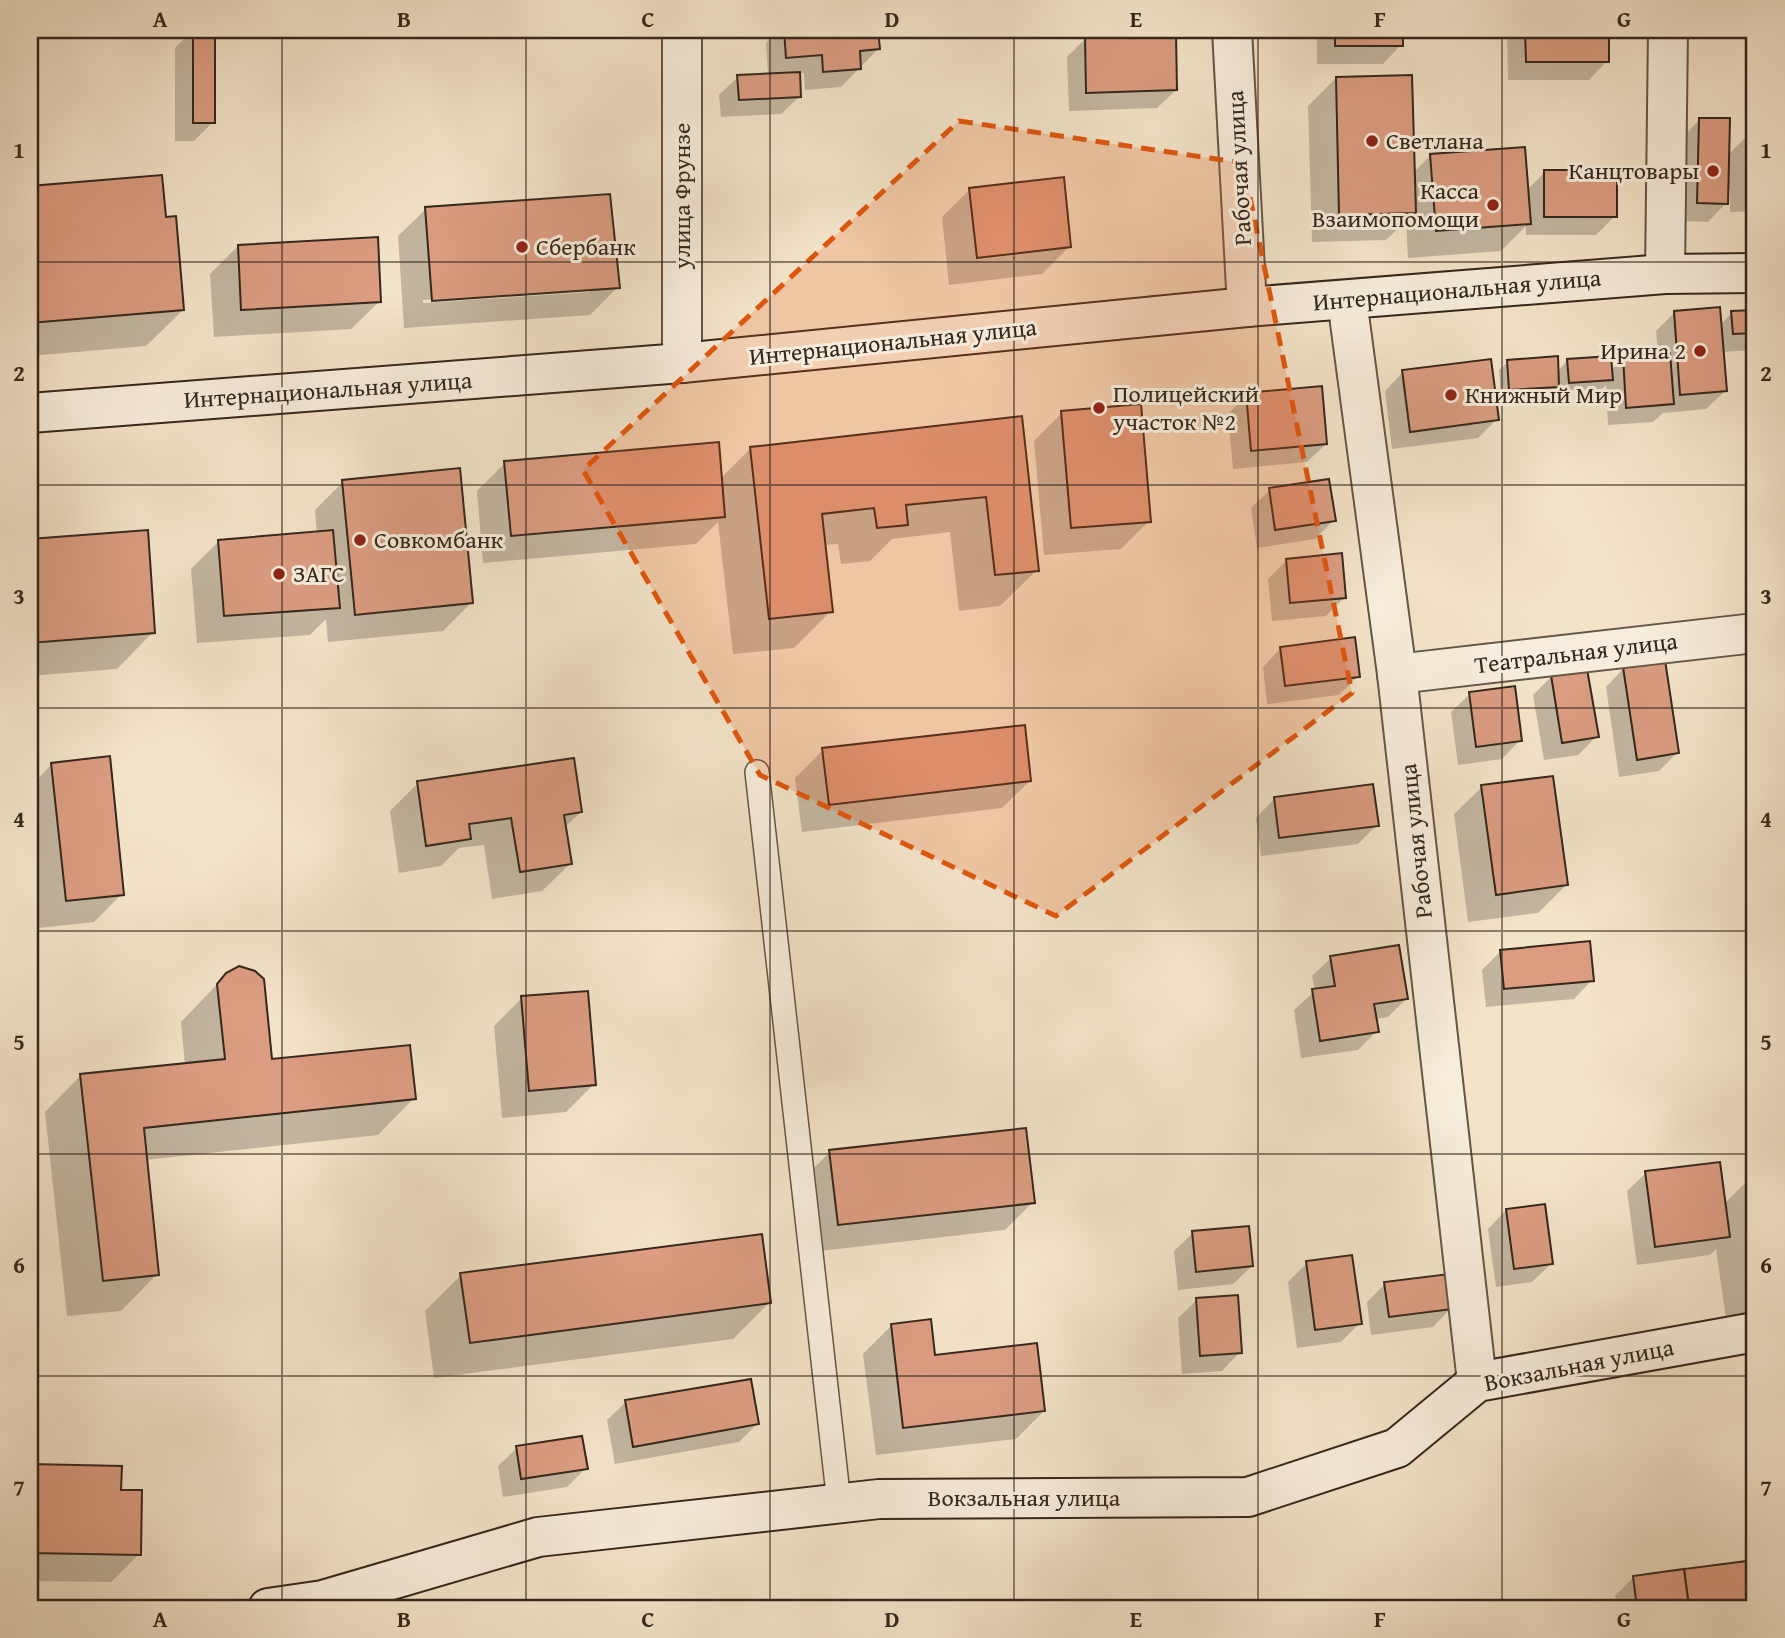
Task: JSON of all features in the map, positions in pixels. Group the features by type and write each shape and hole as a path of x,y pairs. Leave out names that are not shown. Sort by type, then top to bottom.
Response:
{"street":[{"name":"улица Фрунзе","path":"682,30 682,363"},
{"name":"Рабочая улица","path":"1232,30 1247,307"},
{"path":"1665,274 1668,30"},
{"name":"Интернациональная улица","path":"30,413 682,363 1247,307 1665,274 1755,273"},
{"name":"Рабочая улица","path":"1347,300 1397,674 1477,1382"},
{"name":"Театральная улица","path":"1397,674 1755,633"},
{"name":"Вокзальная улица","path":"268,1608 323,1600 538,1536 878,1499 1248,1497 1396,1448 1477,1382 1755,1332"}],"lane":[{"path":"757,772 839,1503"}],"highlighted area":[{"path":"959,121 1243,163 1352,693 1056,916 760,775 583,470"}],"building":[{"path":"193,30 215,30 215,123 193,123"},
{"path":"784,30 878,30 880,49 860,51 861,69 823,72 822,55 786,58"},
{"path":"1335,30 1403,30 1403,46 1335,46"},
{"path":"1525,30 1609,30 1609,62 1526,62"},
{"path":"1176,34 1177,90 1086,93 1085,36"},
{"path":"800,72 801,97 739,100 737,75"},
{"path":"1412,75 1416,213 1339,215 1336,77"},
{"name":"Канцтовары","path":"1699,118 1730,118 1728,204 1697,203"},
{"path":"1525,147 1531,224 1436,231 1430,154"},
{"path":"1544,170 1617,170 1617,217 1544,217"},
{"path":"162,175 166,217 176,216 184,310 30,323 30,186"},
{"path":"1064,177 1071,247 977,258 969,188"},
{"name":"Сбербанк","path":"610,194 620,288 432,301 425,207"},
{"path":"378,237 381,302 241,310 238,245"},
{"name":"Ирина 2","path":"1720,307 1727,391 1680,395 1674,311"},
{"path":"1755,310 1755,333 1733,334 1731,311"},
{"path":"1670,353 1674,404 1626,408 1623,356"},
{"path":"1558,356 1559,387 1509,390 1507,360"},
{"path":"1611,356 1613,380 1569,383 1567,359"},
{"name":"Книжный Мир","path":"1491,359 1499,420 1410,432 1402,370"},
{"path":"1322,386 1327,444 1251,451 1246,393"},
{"path":"1141,404 1151,522 1071,528 1061,411"},
{"path":"1022,416 1039,571 995,575 986,497 906,505 908,525 877,528 874,508 822,514 833,612 769,619 750,447"},
{"path":"719,442 725,517 511,536 504,461"},
{"path":"460,468 473,603 355,615 342,480"},
{"path":"1329,479 1336,521 1275,530 1269,488"},
{"path":"148,530 155,633 30,643 30,539"},
{"name":"ЗАГС","path":"333,530 340,608 224,616 218,540"},
{"path":"1342,553 1346,598 1290,603 1286,559"},
{"path":"1355,637 1360,677 1285,686 1280,647"},
{"path":"1665,660 1679,753 1637,760 1623,667"},
{"path":"1587,669 1599,737 1562,743 1551,675"},
{"path":"1515,686 1522,741 1476,747 1469,692"},
{"path":"1025,725 1031,781 829,805 822,748"},
{"path":"110,756 124,895 66,901 51,763"},
{"path":"574,758 582,812 564,815 572,864 520,872 511,818 469,824 471,839 426,846 417,781"},
{"path":"1553,776 1568,885 1496,895 1481,785"},
{"path":"1373,784 1379,826 1279,838 1274,797"},
{"path":"1590,941 1594,981 1504,989 1500,950"},
{"path":"1399,945 1408,999 1374,1004 1379,1032 1320,1041 1312,989 1335,986 1330,956"},
{"path":"239,966 255,971 264,979 272,1059 410,1045 416,1099 144,1128 159,1275 103,1281 80,1074 225,1059 217,984 226,973"},
{"path":"588,991 596,1085 529,1091 521,996"},
{"path":"1026,1128 1035,1203 838,1225 829,1150"},
{"path":"1720,1162 1730,1237 1655,1247 1645,1171"},
{"path":"1755,1178 1755,1238 1746,1180"},
{"path":"1545,1204 1553,1264 1514,1269 1506,1209"},
{"path":"1249,1226 1253,1266 1196,1272 1192,1231"},
{"path":"762,1234 771,1303 470,1343 460,1273"},
{"path":"1352,1255 1362,1324 1315,1330 1306,1261"},
{"path":"1449,1274 1453,1309 1389,1317 1384,1282"},
{"path":"1238,1295 1242,1353 1200,1356 1196,1298"},
{"path":"931,1319 935,1355 1037,1343 1045,1411 903,1428 891,1324"},
{"path":"751,1379 759,1424 633,1447 625,1400"},
{"path":"582,1436 588,1469 521,1479 516,1446"},
{"path":"30,1464 122,1466 121,1490 142,1490 141,1555 30,1553"},
{"path":"1755,1560 1755,1608 1689,1608 1684,1569"},
{"path":"1684,1569 1689,1608 1637,1608 1633,1576"}],"place":[{"name":"Светлана","path":"1372,141"},
{"name":"Канцтовары","path":"1713,171"},
{"name":"Касса Взаимопомощи","path":"1493,205"},
{"name":"Сбербанк","path":"522,247"},
{"name":"Ирина 2","path":"1700,351"},
{"name":"Книжный Мир","path":"1451,395"},
{"name":"Полицейский участок №2","path":"1099,408"},
{"name":"Совкомбанк","path":"360,540"},
{"name":"ЗАГС","path":"279,574"}]}
